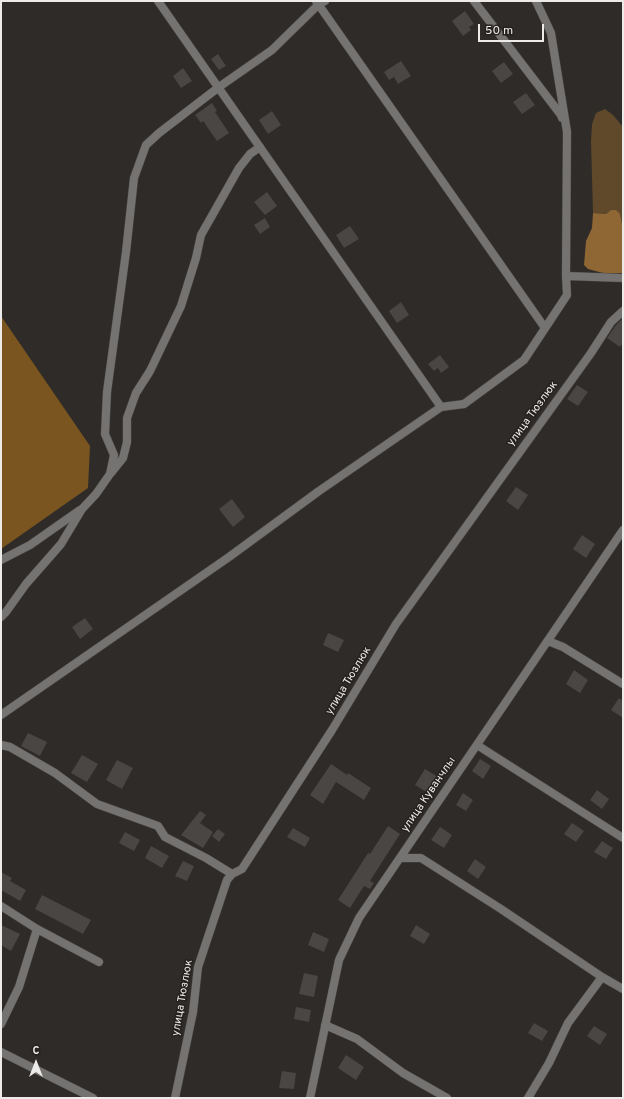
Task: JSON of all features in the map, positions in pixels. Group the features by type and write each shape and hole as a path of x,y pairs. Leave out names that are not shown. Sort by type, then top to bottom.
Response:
{"street":[{"path":"158,1 441,407"},
{"path":"474,1 561,115 567,132"},
{"path":"1,715 229,557 319,491 441,407 464,404 524,360 567,295 567,132 552,32 536,1"},
{"path":"110,474 114,455 105,434 107,392 126,252 134,178 146,145 159,133 219,87 272,50 320,2 545,328"},
{"path":"1,617 26,584 61,544 82,509 96,494 123,458 127,442 128,418 136,393 150,371 181,306 196,258 201,235 239,168 250,154 260,147"},
{"path":"566,276 623,278"},
{"name":"улица Тюзлюк","path":"175,1098 193,1012 198,967 227,880 232,874 242,869 332,730 396,624 591,353 611,322 623,311"},
{"path":"1,560 30,545 82,509"},
{"name":"улица Куванчлы","path":"310,1098 339,960 359,918 623,530"},
{"path":"548,641 623,684"},
{"path":"477,745 623,838"},
{"path":"1,746 10,748 55,773 97,804 158,826 165,837 206,858 232,874"},
{"path":"400,858 421,858 501,908 623,989"},
{"path":"1,906 38,929 99,962"},
{"path":"1,1024 19,987 38,929"},
{"path":"528,1098 549,1062 568,1023 602,976"},
{"path":"325,1025 356,1039 403,1073 447,1098"},
{"path":"1,1052 93,1098"}],"shaded area":[{"path":"605,109 613,115 623,127 623,228 620,214 611,210 606,214 593,213 592,124 596,113"},
{"path":"611,210 616,210 620,214 623,228 623,273 603,273 588,269 584,265 586,241 592,228 593,213 606,214"},
{"path":"1,316 90,446 88,488 1,549"}],"building":[{"path":"465,11 474,24 469,27 471,30 463,36 452,21"},
{"path":"218,54 226,66 219,70 211,59"},
{"path":"401,61 411,76 398,84 394,77 389,80 384,72"},
{"path":"504,62 513,74 501,83 492,71"},
{"path":"183,68 192,81 181,88 173,76"},
{"path":"526,93 535,105 522,114 513,102"},
{"path":"212,103 217,111 215,112 229,133 217,141 203,121 201,123 195,115"},
{"path":"272,111 281,125 268,134 259,120"},
{"path":"267,192 277,206 265,215 254,202"},
{"path":"265,218 270,227 260,234 254,225"},
{"path":"350,226 359,239 344,248 336,235"},
{"path":"401,302 409,315 397,323 389,311"},
{"path":"623,318 623,343 620,347 607,338"},
{"path":"440,355 449,367 441,373 438,368 434,371 428,364"},
{"path":"577,385 588,392 578,406 567,399"},
{"path":"516,487 528,495 518,510 506,501"},
{"path":"232,499 245,517 233,527 219,509"},
{"path":"582,535 595,544 586,558 573,549"},
{"path":"85,618 93,629 80,639 72,627"},
{"path":"328,633 344,640 338,652 323,645"},
{"path":"574,670 588,680 580,693 566,684"},
{"path":"619,698 623,701 623,718 611,710"},
{"path":"28,733 47,742 40,756 21,746"},
{"path":"82,755 98,764 87,782 71,773"},
{"path":"480,759 491,766 483,779 472,771"},
{"path":"117,760 133,768 122,789 106,780"},
{"path":"331,764 347,775 348,773 371,788 364,800 336,782 323,804 310,795"},
{"path":"425,769 438,777 428,793 415,785"},
{"path":"597,790 609,799 602,809 590,800"},
{"path":"463,793 473,800 466,811 456,805"},
{"path":"200,811 206,815 200,823 213,832 203,848 181,835"},
{"path":"572,823 584,831 576,842 564,834"},
{"path":"388,826 400,834 370,881 374,883 370,889 364,886 350,908 338,900 368,853 370,854"},
{"path":"440,827 452,835 444,848 431,840"},
{"path":"293,828 310,838 305,847 287,837"},
{"path":"218,829 225,834 219,842 212,836"},
{"path":"125,832 140,840 134,851 119,843"},
{"path":"602,841 613,848 606,859 594,852"},
{"path":"151,846 169,856 162,868 145,858"},
{"path":"475,859 486,867 478,879 467,871"},
{"path":"183,861 194,866 187,881 175,876"},
{"path":"1,872 12,878 10,881 26,890 20,901 1,890"},
{"path":"42,895 91,920 83,934 35,909"},
{"path":"1,925 20,934 11,951 1,945"},
{"path":"416,925 430,934 424,944 410,936"},
{"path":"313,932 329,939 324,952 308,945"},
{"path":"304,973 318,976 314,997 299,994"},
{"path":"296,1007 311,1010 309,1022 294,1019"},
{"path":"534,1023 548,1031 542,1041 528,1033"},
{"path":"594,1026 607,1034 600,1045 587,1036"},
{"path":"346,1055 364,1067 356,1080 338,1068"},
{"path":"282,1071 296,1073 294,1089 279,1088"}]}
